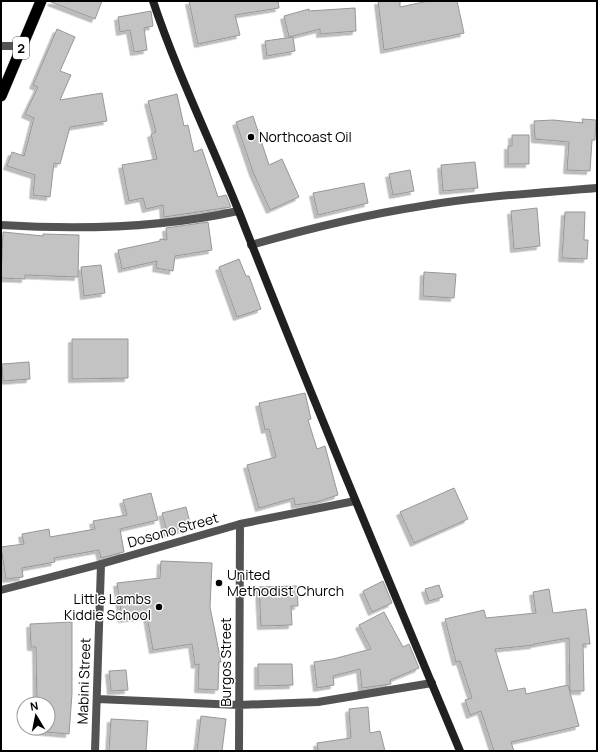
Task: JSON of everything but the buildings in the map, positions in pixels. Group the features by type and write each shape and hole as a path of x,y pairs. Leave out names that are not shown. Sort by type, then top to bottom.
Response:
{"highway":[{"name":"2","path":"1,96 41,1"}],"main road":[{"path":"153,1 164,33 238,211 355,501 460,751"}],"street":[{"path":"1,46 22,46"},
{"path":"251,244 312,227 423,205 597,188"},
{"path":"1,225 67,227 137,225 187,220 238,211"},
{"name":"Dosono Street","path":"1,590 101,564 240,524 355,501"},
{"name":"Burgos Street","path":"239,751 240,524"},
{"name":"Mabini Street","path":"95,751 101,564"},
{"path":"97,699 239,705 318,702 432,683"}],"place":[{"name":"Northcoast Oil","path":"251,137"},
{"name":"United Methodist Church","path":"219,583"},
{"name":"Little Lambs Kiddie School","path":"159,607"}]}
